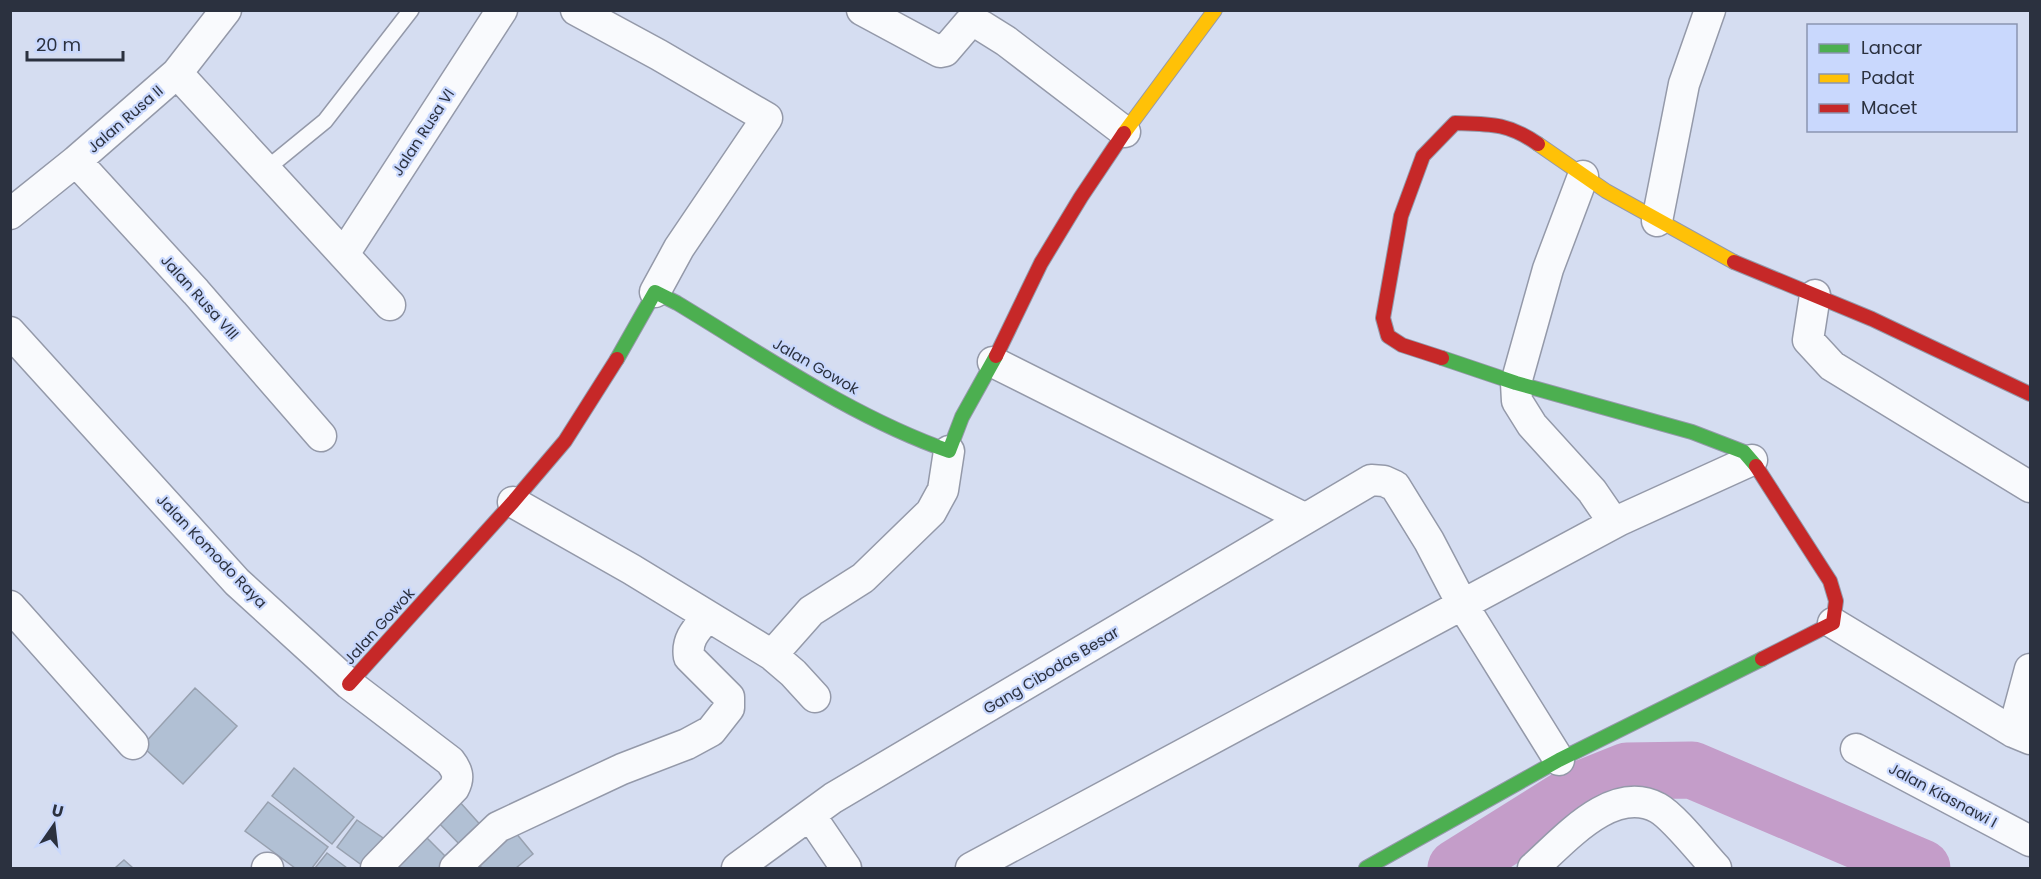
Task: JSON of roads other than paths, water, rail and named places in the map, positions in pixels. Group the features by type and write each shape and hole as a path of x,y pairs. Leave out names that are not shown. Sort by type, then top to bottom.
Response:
{"street":[{"name":"Jalan Rusa II","path":"10,214 76,161 177,73 226,10"},
{"name":"Jalan Rusa VI","path":"344,254 502,10"},
{"path":"862,10 940,52 945,51 969,23 982,26 1006,41 1125,132"},
{"path":"772,655 811,611 863,578 931,513 943,490 953,435 993,362 1041,264 1070,214 1125,132 1215,10"},
{"path":"1657,221 1684,84 1710,10"},
{"path":"589,14 767,118 679,248 655,292"},
{"path":"177,73 390,305"},
{"path":"1366,868 1558,760 1833,622 1837,608 1836,594 1830,581 1752,460 1744,452 1692,432 1516,383 1402,345 1388,336 1383,318 1401,216 1423,156 1455,123 1496,124 1522,133 1583,176 1657,221 1729,260 1872,319 2031,394"},
{"name":"Jalan Rusa VIII","path":"76,161 196,292 321,435"},
{"path":"1583,176 1548,269 1516,383 1517,401 1532,425 1592,490 1614,523"},
{"name":"Jalan Gowok","path":"349,684 513,502 570,432 605,381 655,292 835,399 929,444 949,451"},
{"path":"1815,295 1808,340 1832,366 2031,487"},
{"name":"Jalan Komodo Raya","path":"10,332 237,582 349,684 450,761 458,775 456,784 376,868"},
{"path":"993,362 1304,518"},
{"path":"971,868 1614,523 1752,460"},
{"name":"Gang Cibodas Besar","path":"737,868 833,798 1371,480 1384,481 1395,486 1429,541 1462,604"},
{"path":"513,502 772,655 816,697"},
{"path":"1462,604 1558,760"},
{"path":"10,606 133,744"},
{"path":"455,868 498,827 622,769 687,744 711,731 729,708 729,697 689,657 687,648 694,632 708,616"},
{"path":"1833,622 2022,736 2031,669"},
{"name":"Jalan Kiasnawi I","path":"1856,748 2031,841"},
{"path":"1533,868 1594,815 1609,807 1624,803 1641,803 1658,808 1716,868"},
{"path":"810,815 846,868"}],"lane":[{"path":"265,170 325,121 411,10"}],"waterway":[{"path":"1456,868 1582,789 1627,771 1692,770 1922,868"}]}
